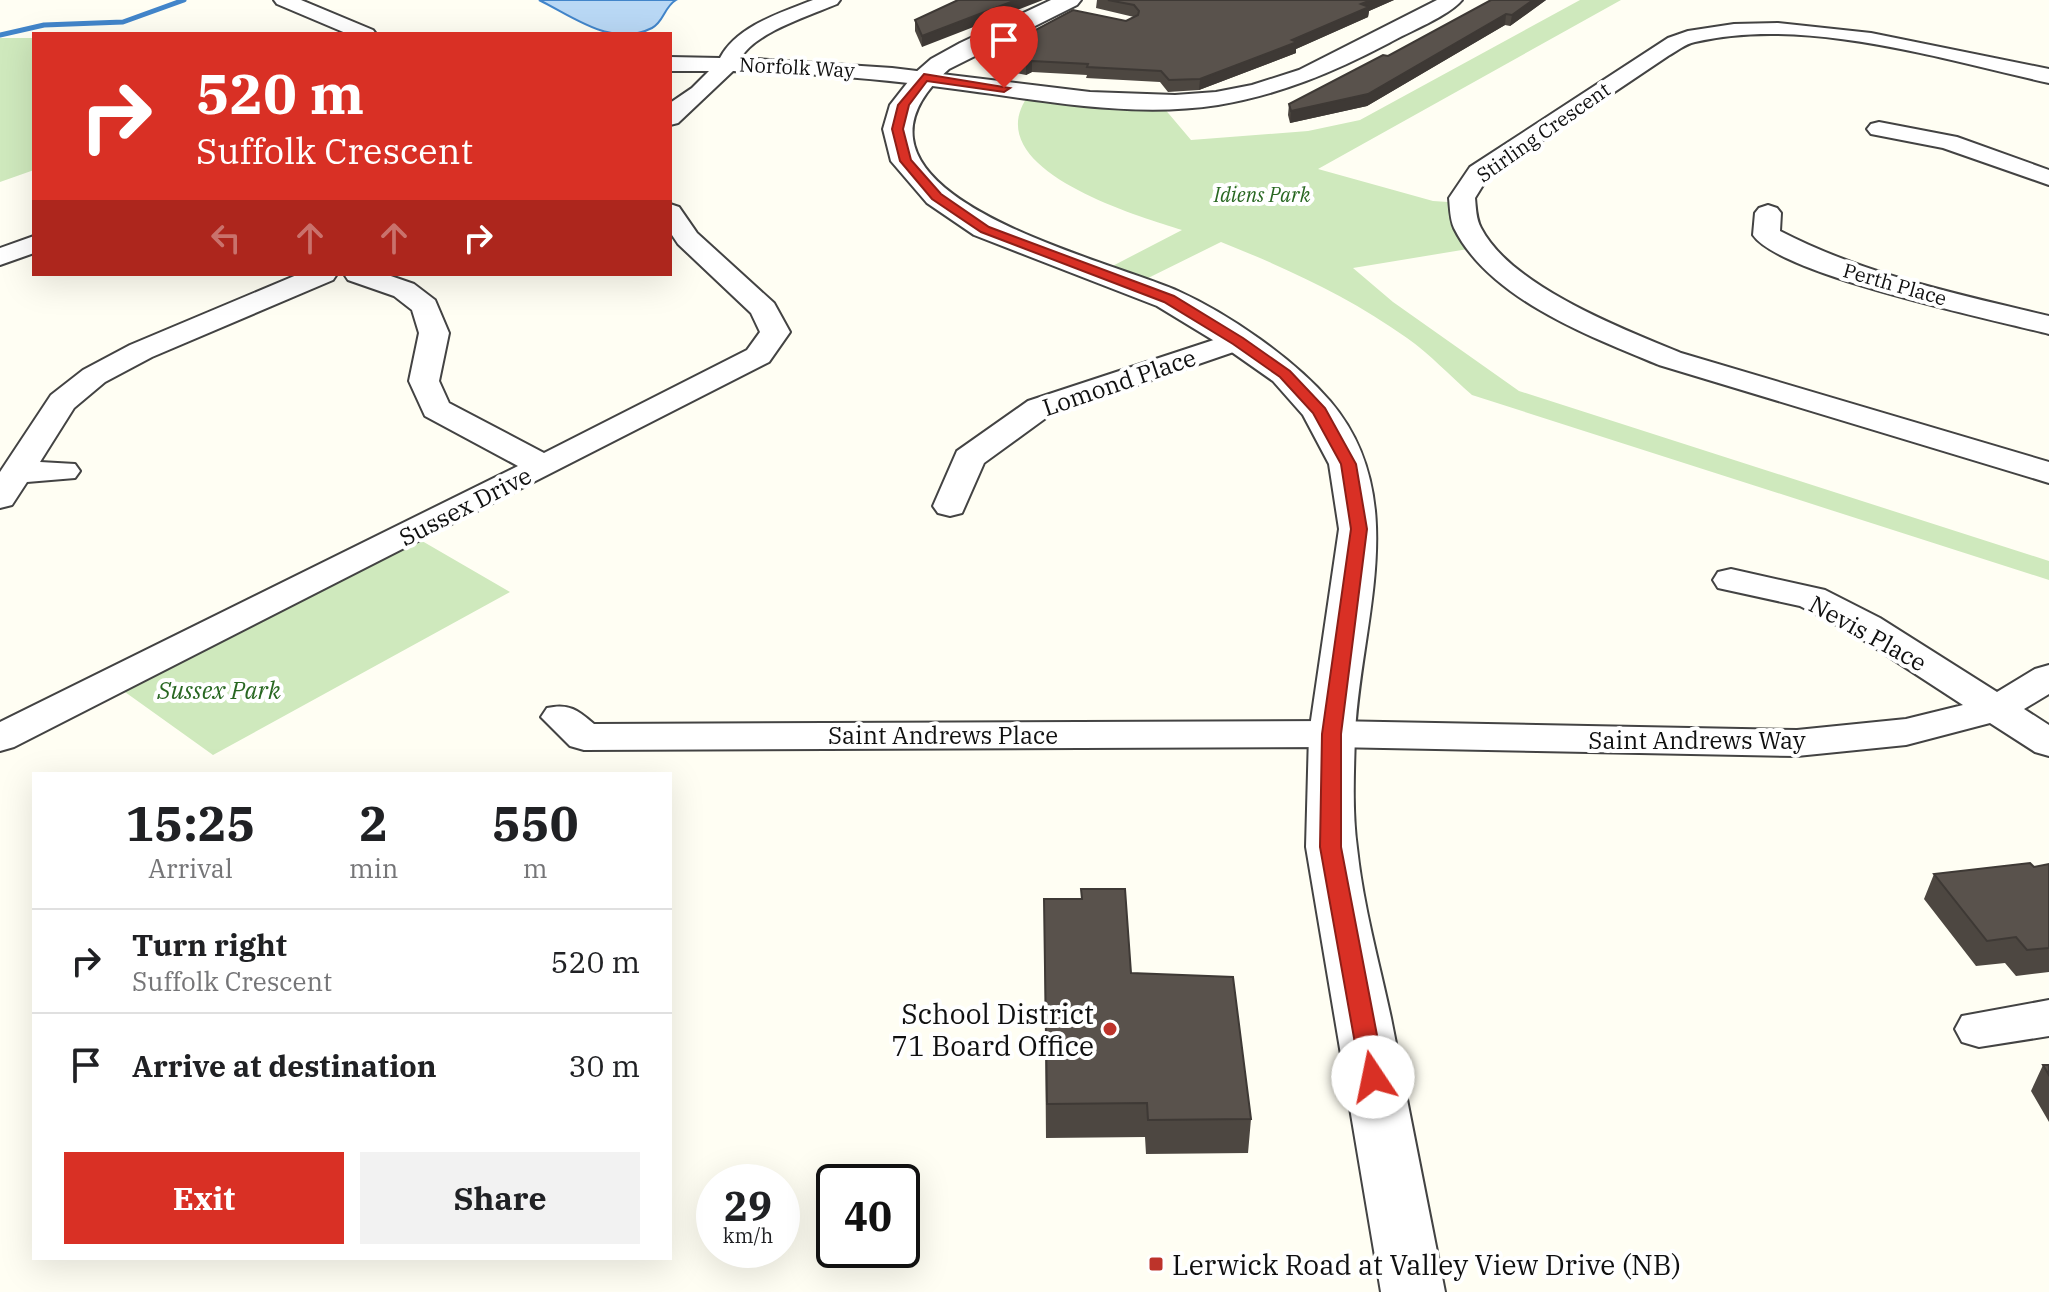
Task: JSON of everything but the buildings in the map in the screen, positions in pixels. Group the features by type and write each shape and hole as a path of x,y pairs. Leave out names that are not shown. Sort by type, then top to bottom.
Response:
{"street":[{"path":"284,0 361,32"},
{"path":"672,115 700,93 728,63 737,46 779,21 830,0"},
{"name":"Norfolk Way","path":"672,64 821,67 1135,101 1251,92 1299,79 1452,0"},
{"path":"1068,7 950,59 924,78 903,105 897,129 905,161 937,197 985,229 1169,299 1238,341 1285,374 1319,411 1348,464 1359,529 1332,734 1331,847 1413,1292"},
{"name":"Stirling Crescent","path":"2049,76 1828,33 1732,30 1691,36 1660,51 1479,172 1462,195 1463,219 1480,247 1507,277 1622,340 1704,370 2049,473"},
{"path":"1879,129 1949,142 2049,178"},
{"name":"Perth Place","path":"1768,213 1766,235 1805,257 1871,279 2049,325"},
{"name":"Sussex Drive","path":"0,738 758,356 775,332 764,309 687,238 672,215"},
{"path":"0,257 32,245"},
{"path":"8,486 62,402 94,376 141,351 318,276"},
{"path":"364,276 404,290 425,306 434,333 424,381 436,409 544,466"},
{"name":"Lomond Place","path":"950,506 969,458 1039,408 1238,341"},
{"path":"8,486 63,471"},
{"name":"Nevis Place","path":"1731,580 1812,598 1867,626 2049,743"},
{"name":"Saint Andrews Way","path":"1332,734 1797,743 1906,732 1996,709 2049,677"},
{"name":"Saint Andrews Place","path":"561,717 584,737 1332,734"},
{"path":"1979,1029 2049,1018"}],"green space":[{"name":"Idiens Park","path":"1580,0 1621,0 1318,169 1433,201 1463,203 1480,247 1353,268 1393,302 1519,391 2049,561 2049,580 1472,395 1432,358 1385,323 1293,273 1221,242 1134,285 1099,273 1182,230 1097,200 1066,184 1040,165 1023,143 1018,119 1031,92 1158,101 1191,140 1308,131 1360,120"},
{"path":"0,38 32,38 32,171 0,182"},
{"name":"Sussex Park","path":"410,534 510,592 213,755 111,682"}],"water":[{"path":"539,0 676,0 659,22 640,32 608,32 580,22"}],"waterway":[{"path":"0,35 44,25 123,22 184,0"}],"place":[{"name":"School District 71 Board Office","path":"1110,1029"},
{"name":"Lerwick Road at Valley View Drive (NB)","path":"1156,1264"}],"route":[{"path":"1004,88 924,78 903,105 897,129 905,161 937,197 985,229 1169,299 1238,341 1285,374 1319,411 1348,464 1359,529 1332,734 1331,847 1373,1077"}]}
